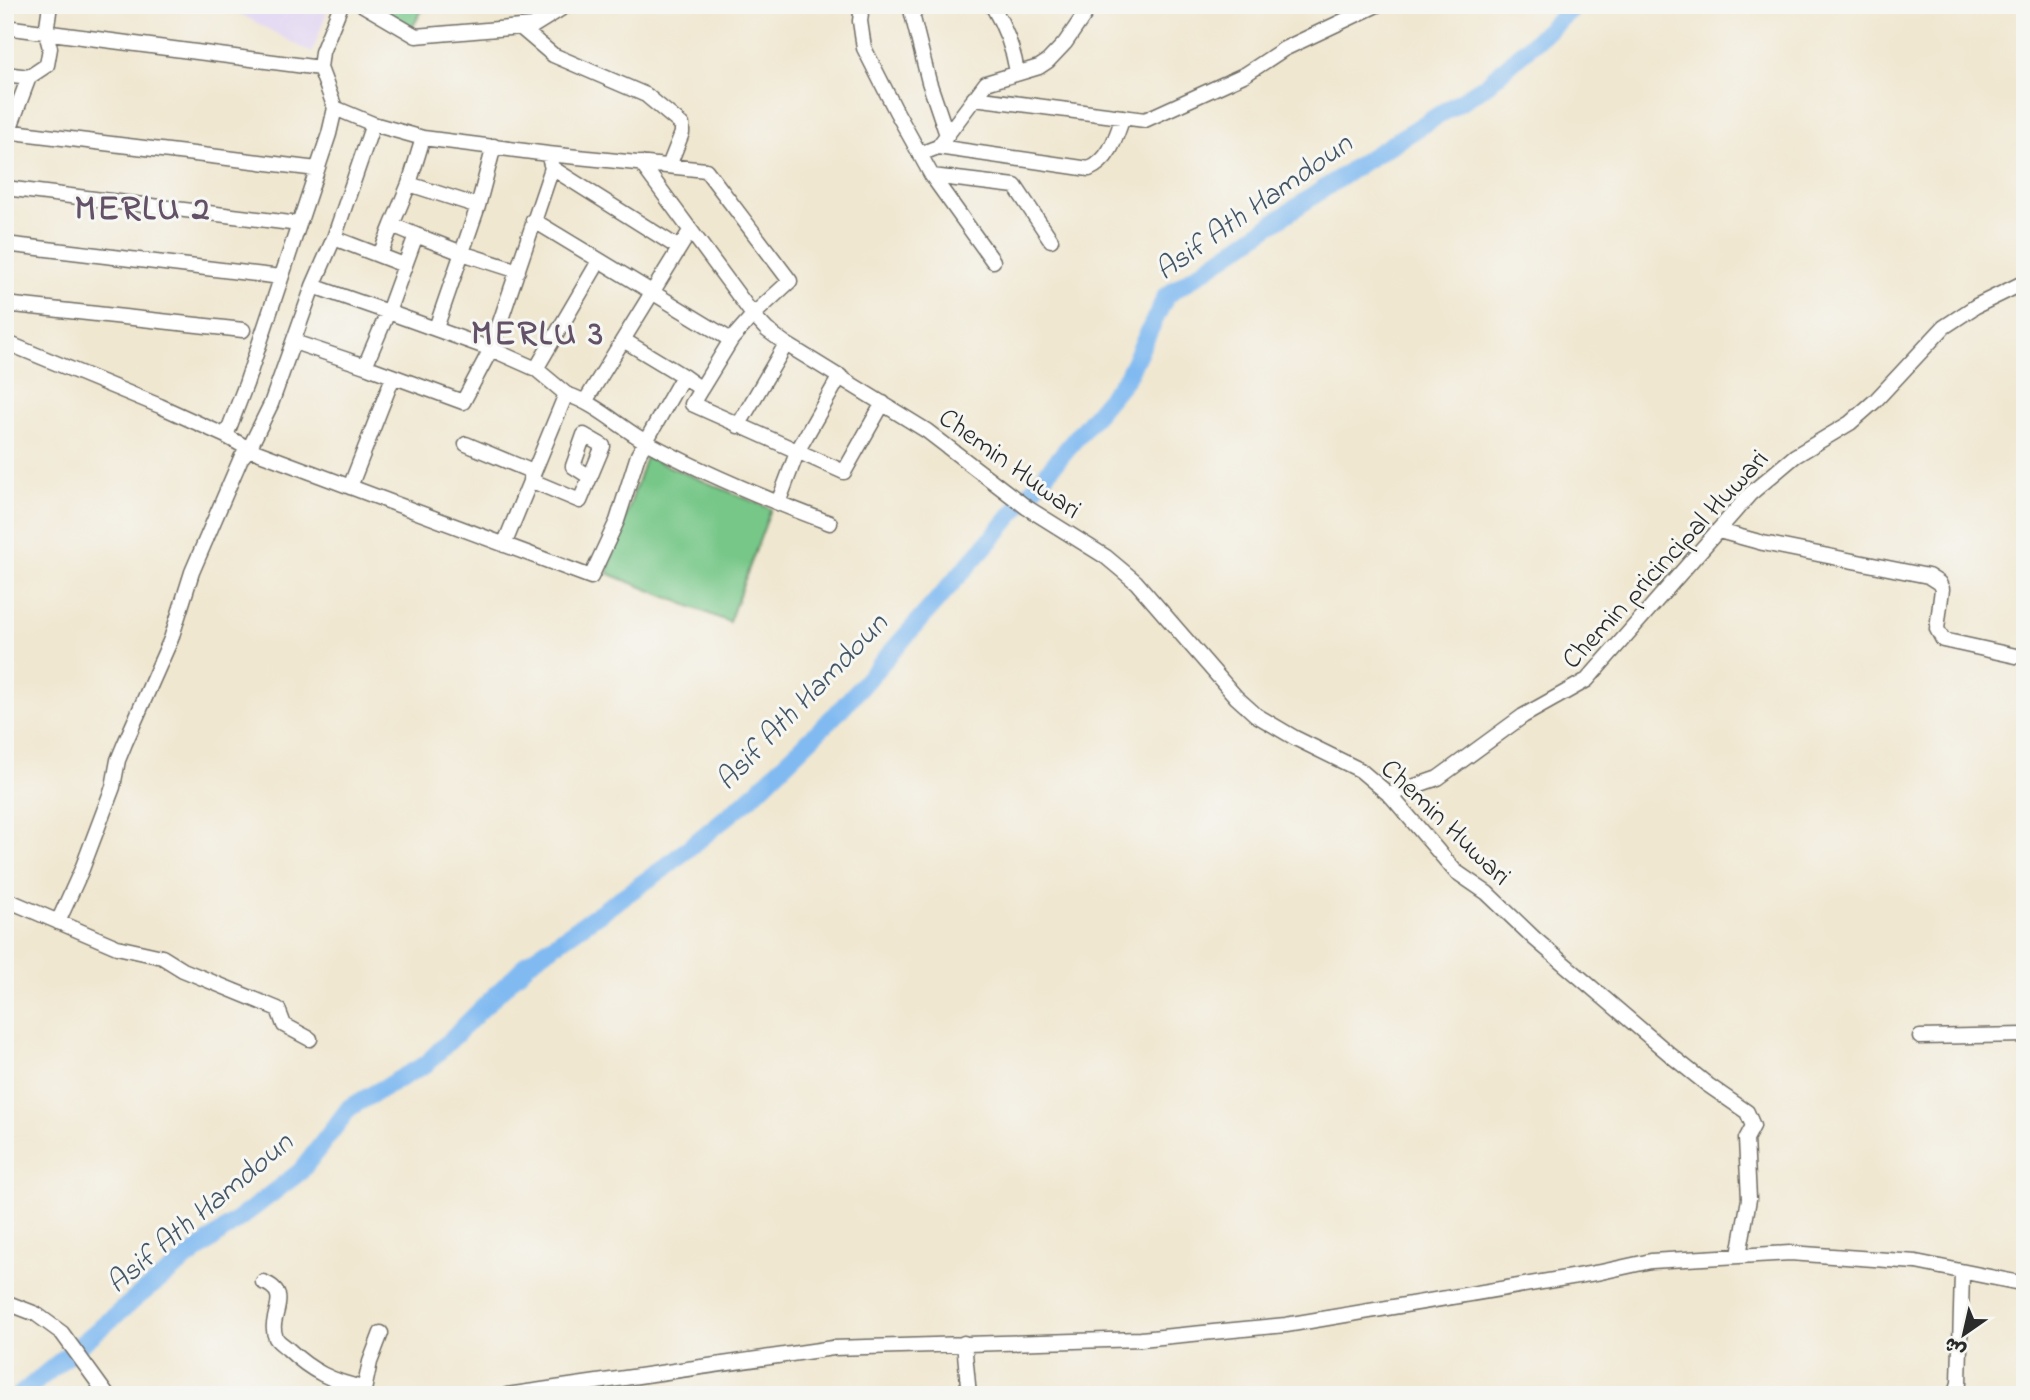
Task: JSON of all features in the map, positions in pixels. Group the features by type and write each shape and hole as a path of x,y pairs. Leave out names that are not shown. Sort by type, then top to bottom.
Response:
{"street":[{"path":"50,5 46,33 50,48 47,65 29,77 6,134 317,169"},
{"path":"341,5 322,52 320,68 330,101 335,108 373,124 424,138 494,146 550,161 641,163 706,170 790,281 752,315 732,340 692,404 844,472 883,403"},
{"path":"363,5 416,36 533,26 567,5"},
{"path":"862,5 860,21 864,48 932,176 993,261"},
{"path":"920,5 912,14 929,82 947,135"},
{"path":"992,5 1014,51 1017,72"},
{"path":"938,147 986,83 1038,67 1048,61 1065,43 1091,5"},
{"path":"974,98 1145,120 1246,74 1284,49 1377,5"},
{"path":"5,27 320,68"},
{"path":"520,27 553,55 646,95 682,125 682,133 669,166"},
{"path":"5,74 29,77"},
{"path":"226,436 299,224 335,108"},
{"path":"920,154 938,147 1089,169 1098,165 1112,146 1123,117"},
{"path":"58,922 113,788 118,760 171,639 192,572 241,458 249,449 271,404 313,286 334,238 373,124"},
{"path":"380,255 409,184 424,138"},
{"path":"436,328 478,206 494,146"},
{"path":"294,342 463,402 491,349 518,271 550,161"},
{"path":"550,161 680,248"},
{"name":"Chemin Huwari","path":"641,163 752,315 767,330 883,403 967,460 1026,507 1106,557 1136,582 1236,697 1256,715 1360,770 1389,795 1455,871 1487,893 1535,939 1673,1057 1747,1112 1753,1126 1746,1139 1749,1199 1740,1255"},
{"path":"932,176 1015,186 1051,240"},
{"path":"409,184 478,206"},
{"path":"5,188 299,224"},
{"path":"533,220 732,340"},
{"path":"392,225 461,253 518,271"},
{"path":"586,400 625,341 690,231"},
{"path":"365,366 416,235"},
{"path":"334,238 404,265"},
{"path":"5,244 281,277"},
{"path":"536,369 599,261"},
{"name":"Chemin pricincipal Huwari","path":"1389,795 1438,778 1523,716 1587,680 1750,494 1772,473 1850,423 1875,401 1944,327 1976,306 2025,282"},
{"path":"313,286 436,328 536,369 566,394 586,400 645,442 718,479 830,523"},
{"path":"5,304 243,330"},
{"path":"625,341 701,390"},
{"path":"5,342 226,436 249,449 592,577 617,521 638,455 683,376"},
{"path":"738,426 786,344"},
{"path":"778,503 798,450 840,376"},
{"path":"351,487 393,377"},
{"path":"504,545 566,394"},
{"path":"466,444 580,501 590,477"},
{"path":"1719,531 1763,543 1928,576 1939,583 1942,589 1937,629 1943,640 2025,658"},
{"path":"5,900 117,947 162,957 183,970 278,1009 284,1025 310,1038"},
{"path":"1920,1037 2025,1035"},
{"path":"507,1395 833,1348 1141,1339 1286,1325 1601,1272 1651,1261 1790,1253 1916,1262 2025,1284"},
{"path":"1955,1395 1959,1383 1962,1273"},
{"path":"263,1282 271,1286 278,1295 279,1301 272,1326 278,1341 306,1366 343,1384 363,1391 381,1333"},
{"path":"5,1303 37,1314 62,1333 107,1395"},
{"path":"964,1343 969,1395"}],"shaded area":[{"path":"224,5 329,5 312,53"}],"green space":[{"path":"373,5 425,5 412,28"},
{"path":"646,457 771,509 729,622 607,573"}],"waterway":[{"name":"Asif Ath Hamdoun","path":"20,1395 141,1294 301,1171 350,1107 426,1064 529,962 663,869 750,798 841,709 1000,529 1127,377 1166,296 1363,162 1484,87 1576,5"}],"district":[{"name":"MERLU 2","path":"143,207"},
{"name":"MERLU 3","path":"538,332"}]}
